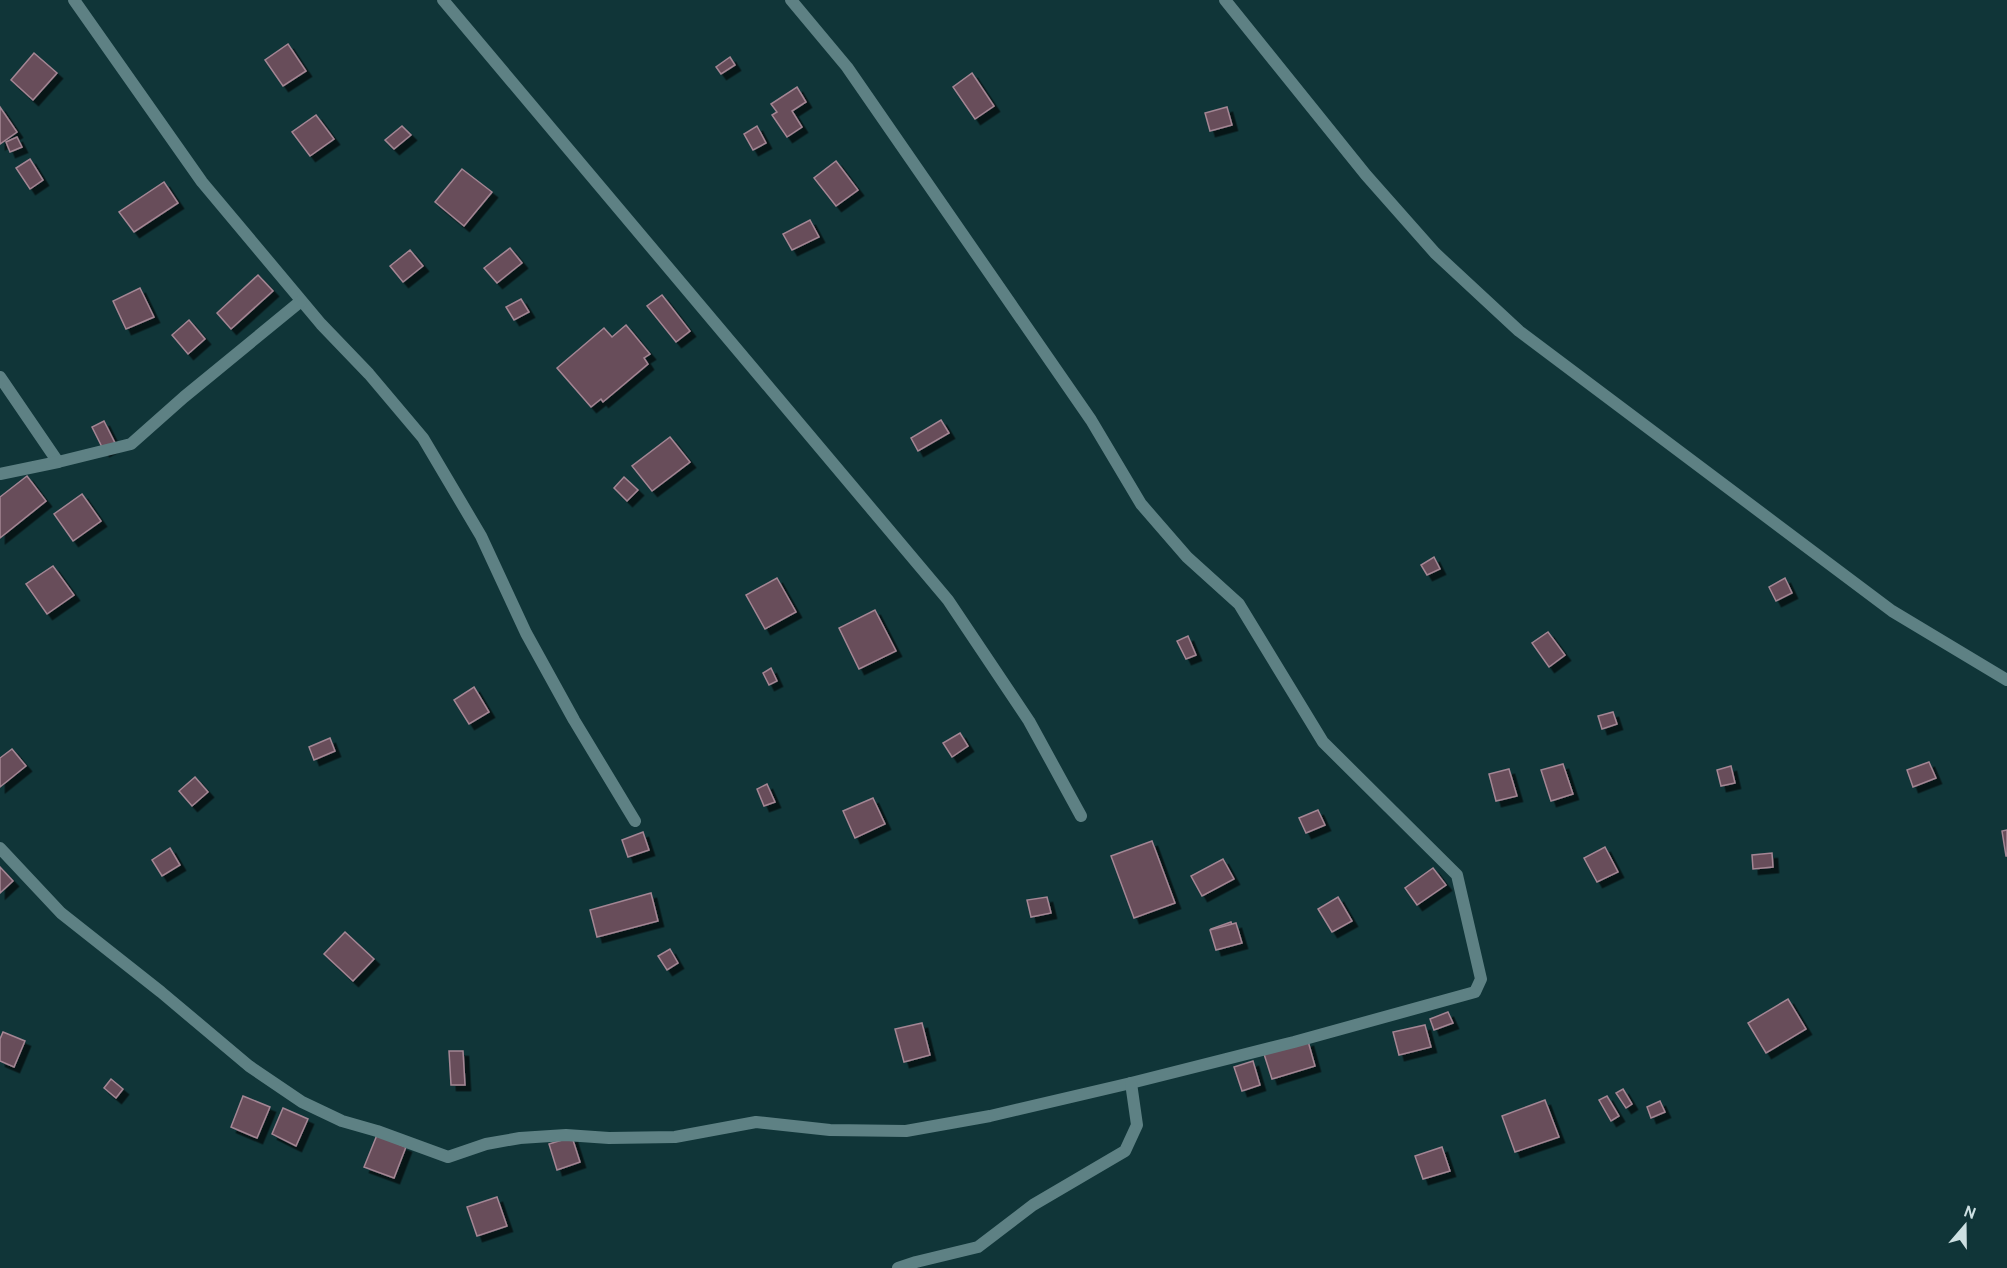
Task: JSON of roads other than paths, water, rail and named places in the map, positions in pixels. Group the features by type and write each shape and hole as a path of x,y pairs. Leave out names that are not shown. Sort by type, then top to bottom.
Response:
{"street":[{"path":"74,0 202,182 301,301 369,374 423,438 482,536 526,633 574,720 635,821"},
{"path":"443,0 948,600 1029,721 1081,816"},
{"path":"0,848 61,913 161,992 249,1066 302,1102 342,1121 448,1157 486,1144 520,1138 566,1135 609,1138 675,1137 756,1122 830,1130 906,1131 990,1116 1131,1083 1475,992 1481,979 1457,875 1323,742 1239,604 1187,557 1141,504 1091,420 847,66 791,0"},
{"path":"1225,0 1366,175 1435,253 1519,331 1892,611 2007,680"},
{"path":"0,474 131,444 184,397 301,301"},
{"path":"0,377 58,462"},
{"path":"898,1268 978,1247 1033,1205 1125,1151 1137,1125 1131,1083"}]}
